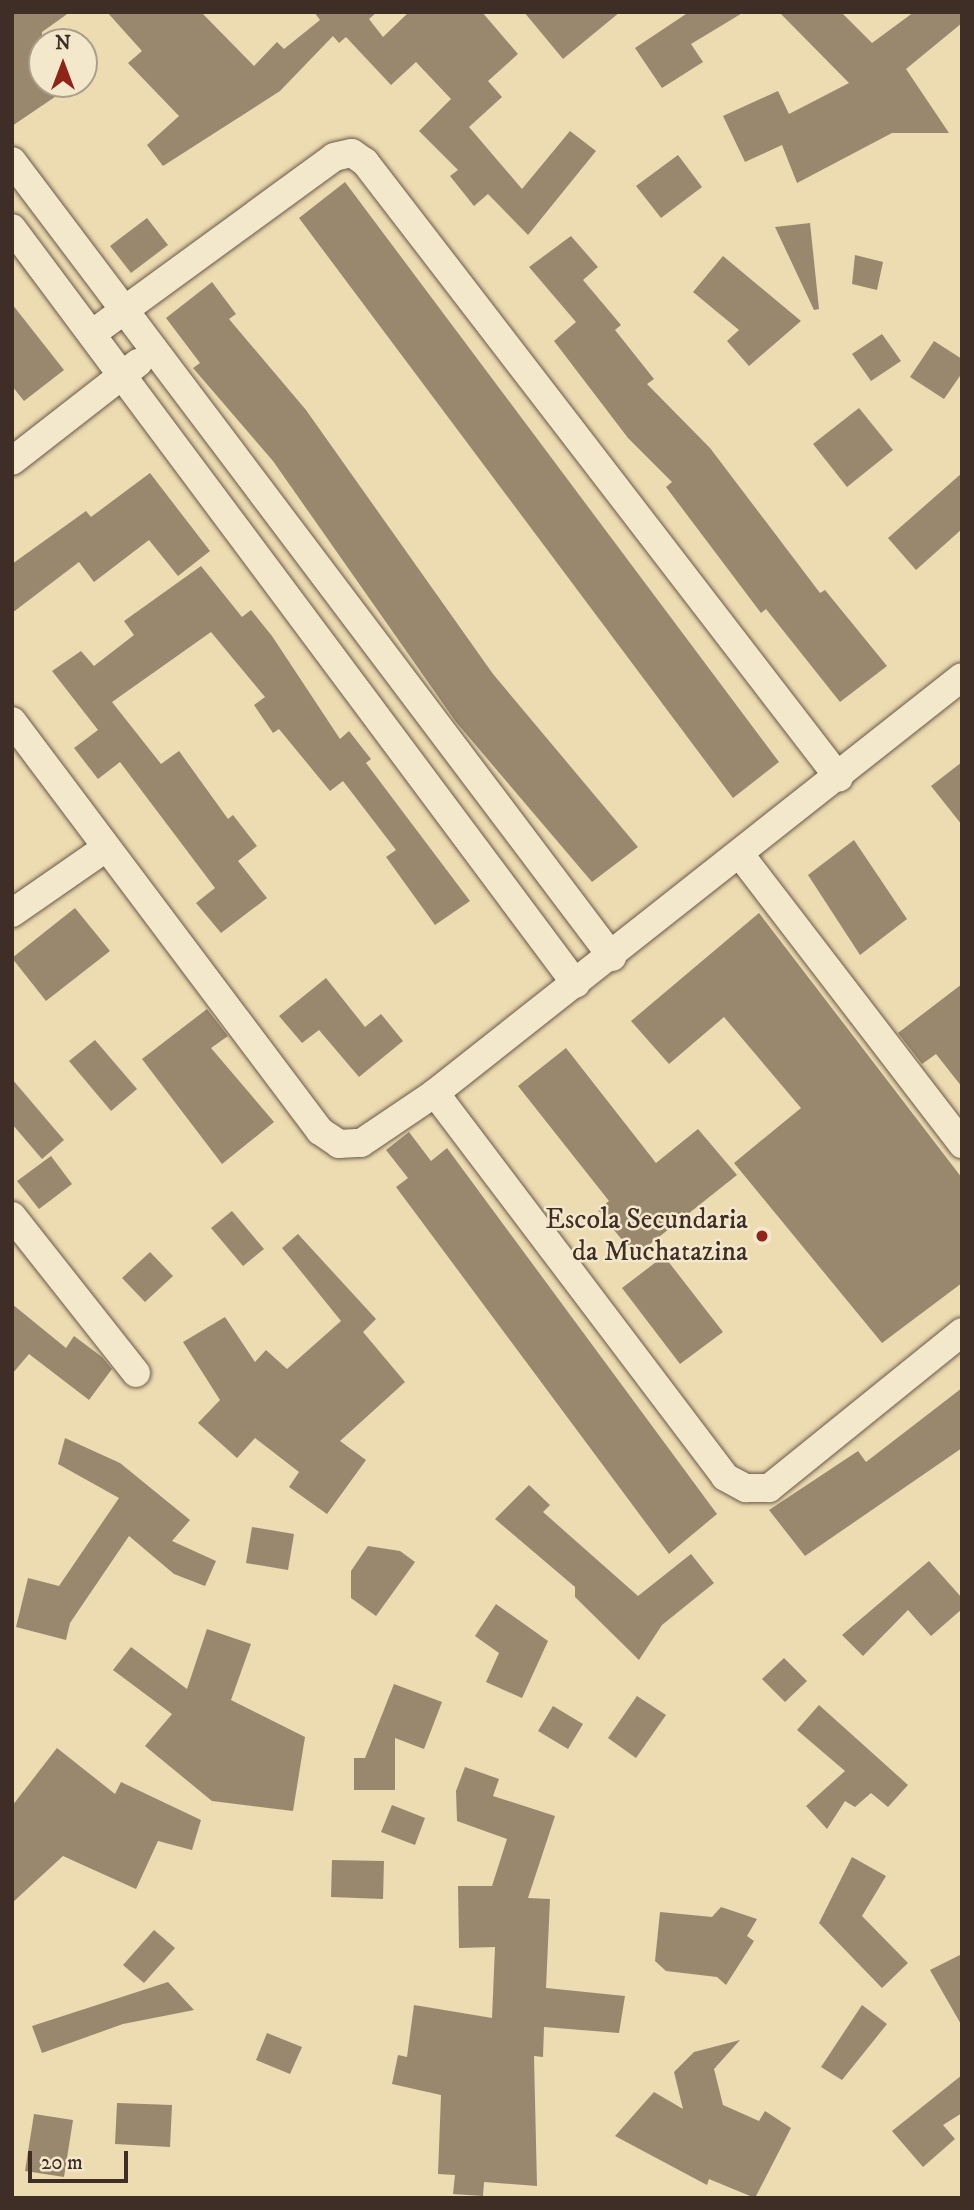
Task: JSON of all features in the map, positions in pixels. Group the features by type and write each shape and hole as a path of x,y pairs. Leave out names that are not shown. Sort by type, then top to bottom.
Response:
{"street":[{"path":"93,332 334,157 352,153 365,162 839,778"},
{"path":"12,161 612,957"},
{"path":"12,228 93,332 576,984"},
{"path":"12,461 154,350"},
{"path":"308,624 340,597"},
{"path":"12,721 320,1131 339,1144 361,1143 435,1093 742,857 962,677"},
{"path":"12,913 106,848"},
{"path":"742,857 962,1144"},
{"path":"435,1093 726,1477 746,1488 769,1488 962,1332"},
{"path":"12,1216 136,1373"}],"building":[{"path":"12,12 70,12 48,28 28,28 28,98 53,98 12,126"},
{"path":"107,12 201,12 254,66 277,42 284,49 320,20 314,12 377,12 369,19 383,37 409,12 482,12 518,54 488,81 502,97 469,127 522,189 570,131 596,151 528,235 488,194 474,206 450,176 458,170 419,131 451,99 416,62 391,85 346,37 339,43 333,36 280,91 163,166 147,145 179,116 128,63 142,51"},
{"path":"524,12 620,12 563,59"},
{"path":"689,12 744,12 691,44 703,62 662,88 635,48"},
{"path":"779,12 841,12 872,43 914,12 962,12 962,23 906,69 949,133 892,133 797,183 782,145 745,162 723,116 778,91 789,114 849,83"},
{"path":"678,155 702,187 661,218 636,186"},
{"path":"345,182 779,762 733,798 299,218"},
{"path":"147,218 168,245 131,273 110,246"},
{"path":"810,223 819,309 814,310 775,227"},
{"path":"571,236 598,267 583,280 621,325 615,330 654,379 647,384 710,448 820,593 825,590 887,666 840,702 766,609 761,613 666,487 672,482 628,438 554,341 576,322 529,267"},
{"path":"855,255 883,262 877,290 852,284"},
{"path":"723,256 801,321 749,366 727,341 739,330 693,292"},
{"path":"212,282 236,314 229,319 306,410 493,674 638,847 592,882 456,722 273,461 193,368 200,363 166,318"},
{"path":"12,304 64,370 24,401 12,386"},
{"path":"882,334 901,361 871,381 852,354"},
{"path":"934,341 962,359 962,373 944,399 910,377"},
{"path":"859,408 893,450 847,487 813,444"},
{"path":"150,473 210,551 178,576 149,540 94,582 79,562 12,613 12,564 86,511 91,517"},
{"path":"962,473 962,529 916,570 888,538"},
{"path":"201,566 242,617 251,610 272,636 340,739 349,731 371,759 366,763 470,901 435,925 386,857 396,850 343,781 330,791 279,729 273,733 254,705 265,697 211,632 112,702 161,764 179,751 228,819 233,815 257,846 238,861 267,898 221,933 196,903 215,888 120,762 98,779 74,748 98,730 52,671 81,651 94,666 134,635 124,621"},
{"path":"962,762 962,825 931,786"},
{"path":"854,840 907,919 860,955 808,875"},
{"path":"75,908 110,951 46,1001 12,958"},
{"path":"759,913 962,1178 962,1283 882,1343 734,1163 801,1108 724,1017 669,1064 631,1021"},
{"path":"326,978 365,1027 381,1014 403,1041 359,1077 319,1030 302,1043 279,1016"},
{"path":"962,984 962,1087 936,1054 922,1064 898,1033"},
{"path":"207,1009 228,1036 211,1048 274,1122 222,1164 142,1059"},
{"path":"95,1040 137,1089 111,1111 69,1061"},
{"path":"566,1048 656,1163 698,1129 737,1175 635,1256 598,1210 609,1201 518,1086"},
{"path":"12,1079 64,1140 42,1159 12,1124"},
{"path":"409,1132 431,1161 447,1148 717,1514 669,1554 396,1187 408,1178 386,1150"},
{"path":"51,1156 72,1184 39,1209 17,1181"},
{"path":"232,1211 264,1249 243,1266 211,1228"},
{"path":"298,1234 376,1319 363,1332 405,1382 340,1441 366,1460 327,1514 289,1487 299,1472 255,1438 237,1458 198,1423 220,1400 183,1342 225,1317 255,1362 266,1350 287,1369 341,1321 282,1248"},
{"path":"150,1252 173,1276 145,1302 122,1278"},
{"path":"664,1256 723,1332 680,1364 622,1288"},
{"path":"12,1304 66,1348 74,1336 102,1357 112,1369 89,1400 29,1354 12,1374"},
{"path":"962,1388 962,1448 805,1556 769,1510 858,1451 866,1462"},
{"path":"65,1438 120,1463 190,1520 172,1541 216,1561 205,1586 174,1574 129,1536 70,1623 66,1640 16,1627 28,1578 59,1586 119,1498 58,1464"},
{"path":"529,1485 550,1505 543,1512 638,1596 691,1554 714,1583 662,1625 639,1660 575,1597 575,1587 495,1519"},
{"path":"252,1527 294,1534 288,1570 246,1563"},
{"path":"368,1546 400,1551 415,1562 376,1616 351,1598 351,1571"},
{"path":"929,1561 962,1598 962,1609 931,1636 908,1610 863,1656 842,1635"},
{"path":"496,1604 548,1641 522,1698 486,1682 499,1653 475,1636"},
{"path":"207,1629 251,1644 231,1700 305,1737 293,1811 212,1801 145,1746 172,1714 113,1670 131,1647 187,1689"},
{"path":"784,1658 807,1681 785,1702 762,1679"},
{"path":"394,1684 442,1702 424,1749 395,1738 395,1790 354,1790 354,1758 365,1758"},
{"path":"637,1696 666,1715 636,1758 608,1738"},
{"path":"819,1705 908,1785 888,1807 871,1793 855,1807 845,1801 827,1829 806,1806 845,1771 797,1730"},
{"path":"553,1706 583,1724 568,1749 538,1731"},
{"path":"57,1748 115,1794 121,1782 201,1820 192,1850 158,1841 136,1889 63,1856 12,1903 12,1806"},
{"path":"465,1767 499,1779 493,1796 555,1816 528,1898 550,1899 546,1988 625,1996 619,2033 544,2027 543,2057 534,2056 537,2186 484,2182 483,2196 453,2194 455,2175 438,2174 441,2095 392,2084 398,2055 407,2057 414,2005 492,2018 495,1947 459,1948 458,1886 492,1886 507,1839 457,1821 456,1791"},
{"path":"392,1805 425,1818 415,1845 381,1832"},
{"path":"852,1857 886,1876 862,1916 908,1963 882,1988 819,1923"},
{"path":"332,1860 384,1861 383,1899 331,1897"},
{"path":"721,1907 757,1919 747,1936 754,1941 726,1985 717,1977 666,1971 655,1961 660,1912 712,1917"},
{"path":"154,1930 175,1948 144,1983 123,1965"},
{"path":"962,1954 962,2026 930,1970"},
{"path":"168,1982 194,2010 123,2024 42,2053 32,2026"},
{"path":"862,2005 887,2024 842,2080 821,2067"},
{"path":"267,2033 302,2047 290,2074 256,2060"},
{"path":"740,2040 714,2069 723,2105 759,2121 765,2111 791,2128 755,2198 709,2179 707,2185 615,2136 654,2092 683,2109 674,2072 694,2052"},
{"path":"962,2075 962,2113 943,2125 955,2139 923,2167 892,2131"},
{"path":"117,2103 172,2105 170,2147 115,2144"},
{"path":"34,2114 73,2120 64,2177 25,2171"}],"place":[{"name":"Escola Secundaria da Muchatazina","path":"762,1236"}]}
